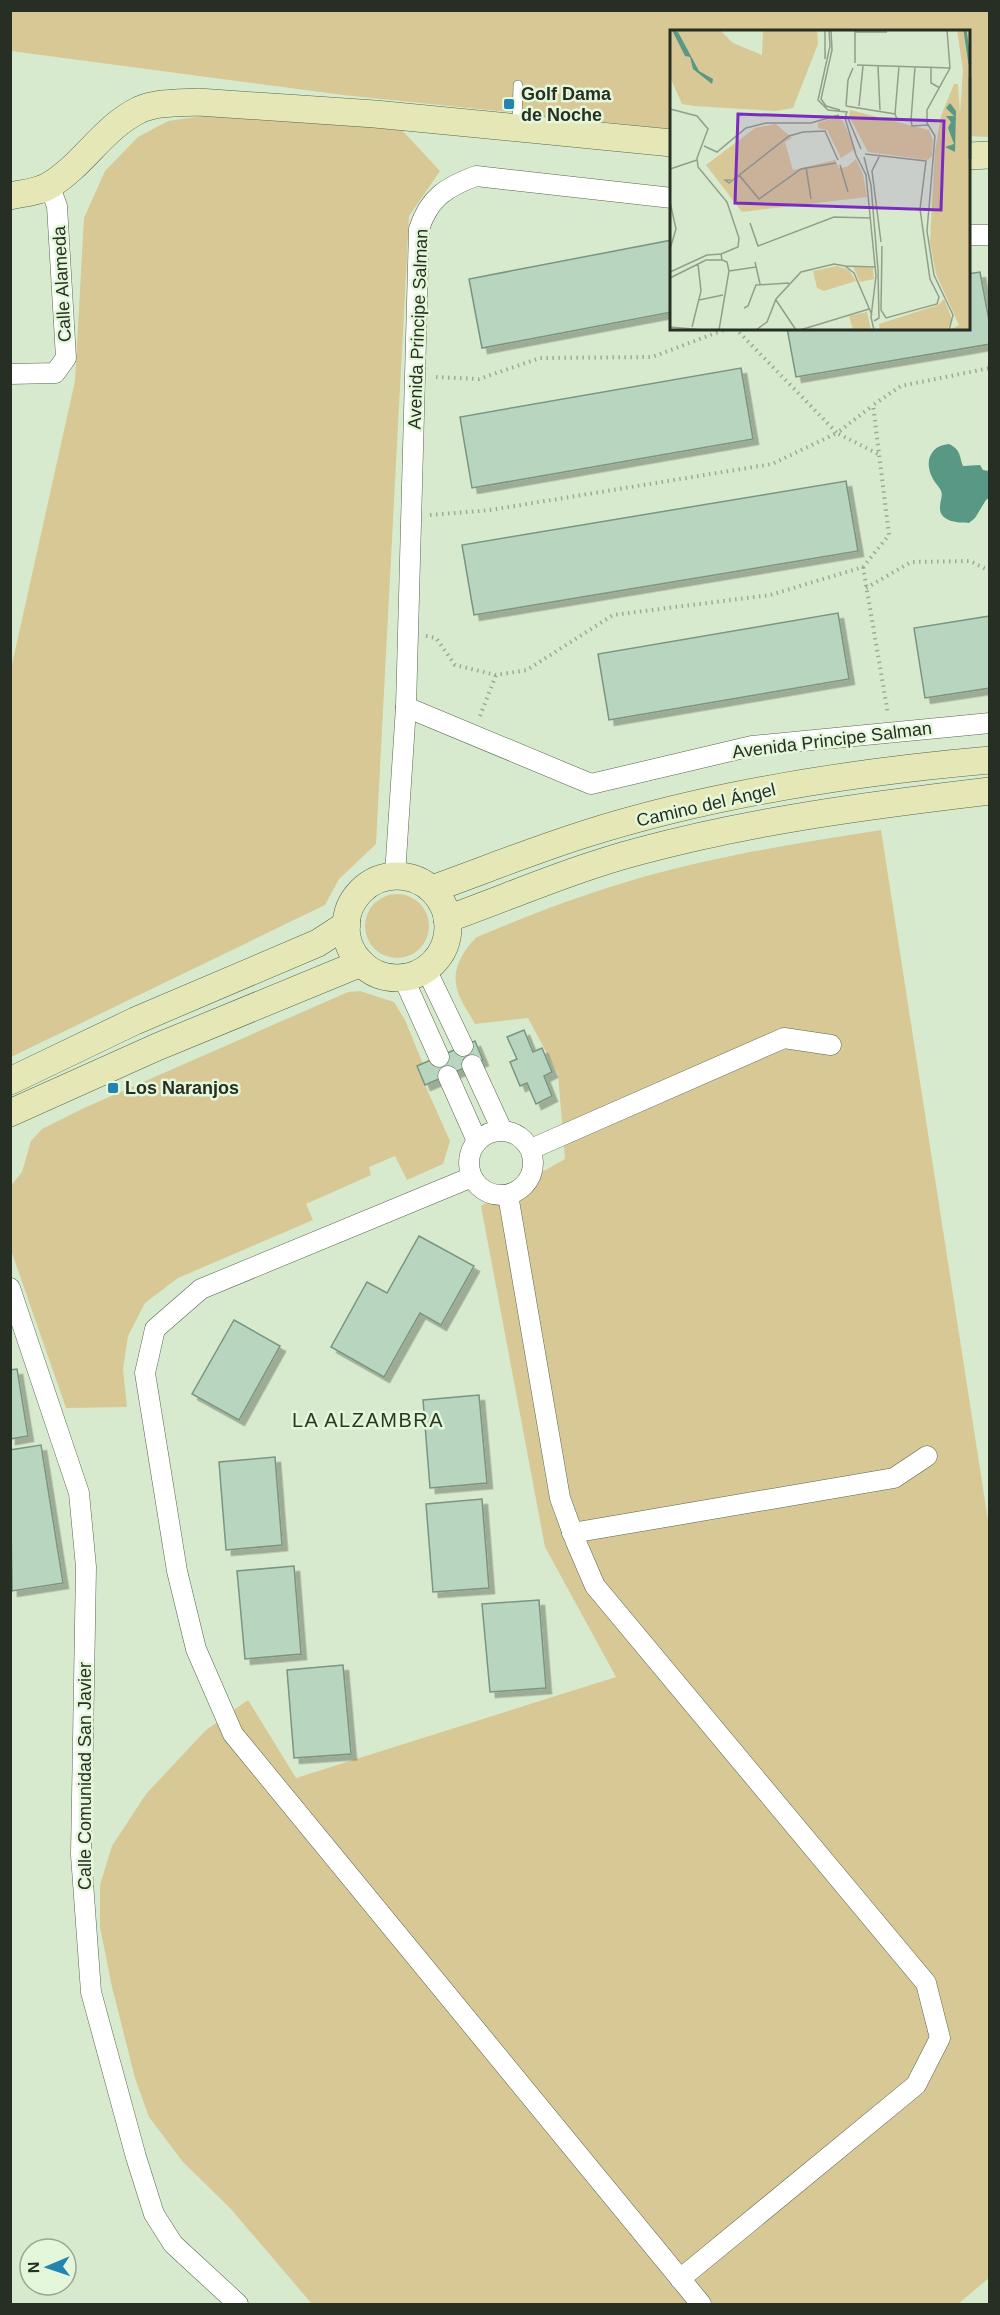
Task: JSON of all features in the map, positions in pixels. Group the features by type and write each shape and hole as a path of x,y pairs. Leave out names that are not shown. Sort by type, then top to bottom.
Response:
{"street":[{"path":"10,196 31,192 49,185 138,111 153,106 176,103 198,102 375,114 670,143"},
{"path":"970,156 990,155"},
{"name":"Avenida Principe Salman","path":"395,875 406,707 419,229 425,212 438,196 454,184 476,176 670,198"},
{"name":"Calle Alameda","path":"10,374 55,373 66,358 57,206 49,185"},
{"path":"970,235 990,235"},
{"name":"Avenida Principe Salman","path":"406,707 591,784 752,746 990,723"},
{"name":"Camino del Ángel","path":"432,889 583,835 740,794 851,777 990,760"},
{"name":"Camino del Ángel","path":"447,919 592,866 638,851 704,835 815,814 990,791"},
{"path":"395,875 416,879 432,889 443,904 448,935 444,948 436,960 415,973 380,975 361,963 348,938 346,924 349,909 367,885 381,878 395,875"},
{"path":"10,1081 135,1022 318,943 346,924"},
{"path":"10,1113 157,1047 361,963"},
{"path":"415,973 463,1046"},
{"path":"415,973 439,1057"},
{"path":"531,1149 784,1038 831,1045"},
{"path":"472,1065 502,1130"},
{"path":"448,1076 477,1141"},
{"path":"502,1130 519,1136 531,1149 534,1168 525,1186 508,1196 497,1196 487,1192 478,1186 472,1177 469,1165 471,1152 477,1141 489,1133 502,1130"},
{"path":"472,1177 201,1289 155,1329 146,1372 177,1571 196,1649 233,1734 701,2304"},
{"path":"508,1196 560,1498 595,1586 926,1983 940,2038 916,2085 680,2279"},
{"name":"Calle Comunidad San Javier","path":"10,1288 79,1493 86,1567 81,1855 91,1992 154,2214 172,2244 238,2304"},
{"path":"572,1533 894,1478 927,1456"}],"lane":[{"path":"517,128 518,85"}],"path":[{"path":"414,375 479,379 540,358 652,357 724,330"},
{"path":"737,330 837,434 878,454"},
{"path":"411,517 490,510 772,464 837,434 901,386 990,368"},
{"path":"408,634 436,638 455,665 496,675 527,670 613,615 770,595 863,567 889,535 873,405"},
{"path":"866,588 910,562 970,561 990,571"},
{"path":"863,567 892,732"},
{"path":"473,735 496,675"}],"shaded area":[{"path":"11,10 989,11 989,137 970,136 970,30 670,30 670,129 343,95 11,51"},
{"path":"216,114 400,128 440,171 409,216 376,844 339,879 325,905 11,1057 11,669 75,381 84,218 105,171 138,137 168,121"},
{"path":"881,830 989,1527 989,2278 958,2304 312,2304 230,2208 183,2162 149,2117 135,2078 112,1987 100,1927 100,1885 112,1846 146,1794 205,1731 248,1700 296,1778 616,1677 545,1547 481,1206 565,1159 558,1074 528,1018 475,1024 458,991 456,975 458,966 467,948 477,937 604,889 719,858"},
{"path":"397,894 415,900 423,908 429,926 423,944 415,952 397,958 379,952 371,944 365,926 371,908 379,900"},
{"path":"360,991 394,1002 405,1020 423,1064 417,1067 450,1141 443,1164 407,1180 395,1156 369,1167 371,1175 306,1204 313,1220 178,1278 145,1303 128,1336 123,1369 127,1407 66,1408 11,1250 10,1187 22,1172 31,1141 42,1129 84,1108 348,992"}],"water":[{"path":"949,444 958,451 963,466 980,465 983,470 989,471 989,498 969,523 950,521 943,516 940,507 941,491 930,471 931,455 938,447"}],"building":[{"path":"670,240 670,312 482,348 469,279"},
{"path":"980,272 990,326 990,344 796,377 787,330 970,330 970,274"},
{"path":"741,368 753,439 472,488 460,417"},
{"path":"846,481 858,551 474,615 462,545"},
{"path":"838,613 849,679 609,720 598,654"},
{"path":"990,616 990,688 925,698 914,628"},
{"path":"524,1030 533,1052 542,1048 552,1072 544,1076 552,1096 536,1104 527,1083 520,1086 510,1062 517,1059 507,1037"},
{"path":"475,1041 483,1060 425,1085 417,1066"},
{"path":"419,1236 474,1266 441,1325 420,1313 384,1377 331,1347 367,1282 387,1293"},
{"path":"234,1320 280,1346 239,1420 192,1394"},
{"path":"17,1369 28,1436 10,1439 10,1370"},
{"path":"479,1395 487,1483 430,1488 423,1400"},
{"path":"41,1445 63,1583 12,1591 10,1450"},
{"path":"275,1457 282,1545 226,1550 219,1462"},
{"path":"482,1499 489,1588 433,1592 426,1504"},
{"path":"294,1566 301,1654 245,1659 237,1571"},
{"path":"539,1600 546,1688 490,1692 482,1604"},
{"path":"343,1665 351,1754 294,1758 287,1670"}],"place":[{"name":"Golf Dama de Noche","path":"509,104"},
{"name":"Los Naranjos","path":"113,1088"}],"district":[{"name":"LA ALZAMBRA","path":"368,1420"}]}
